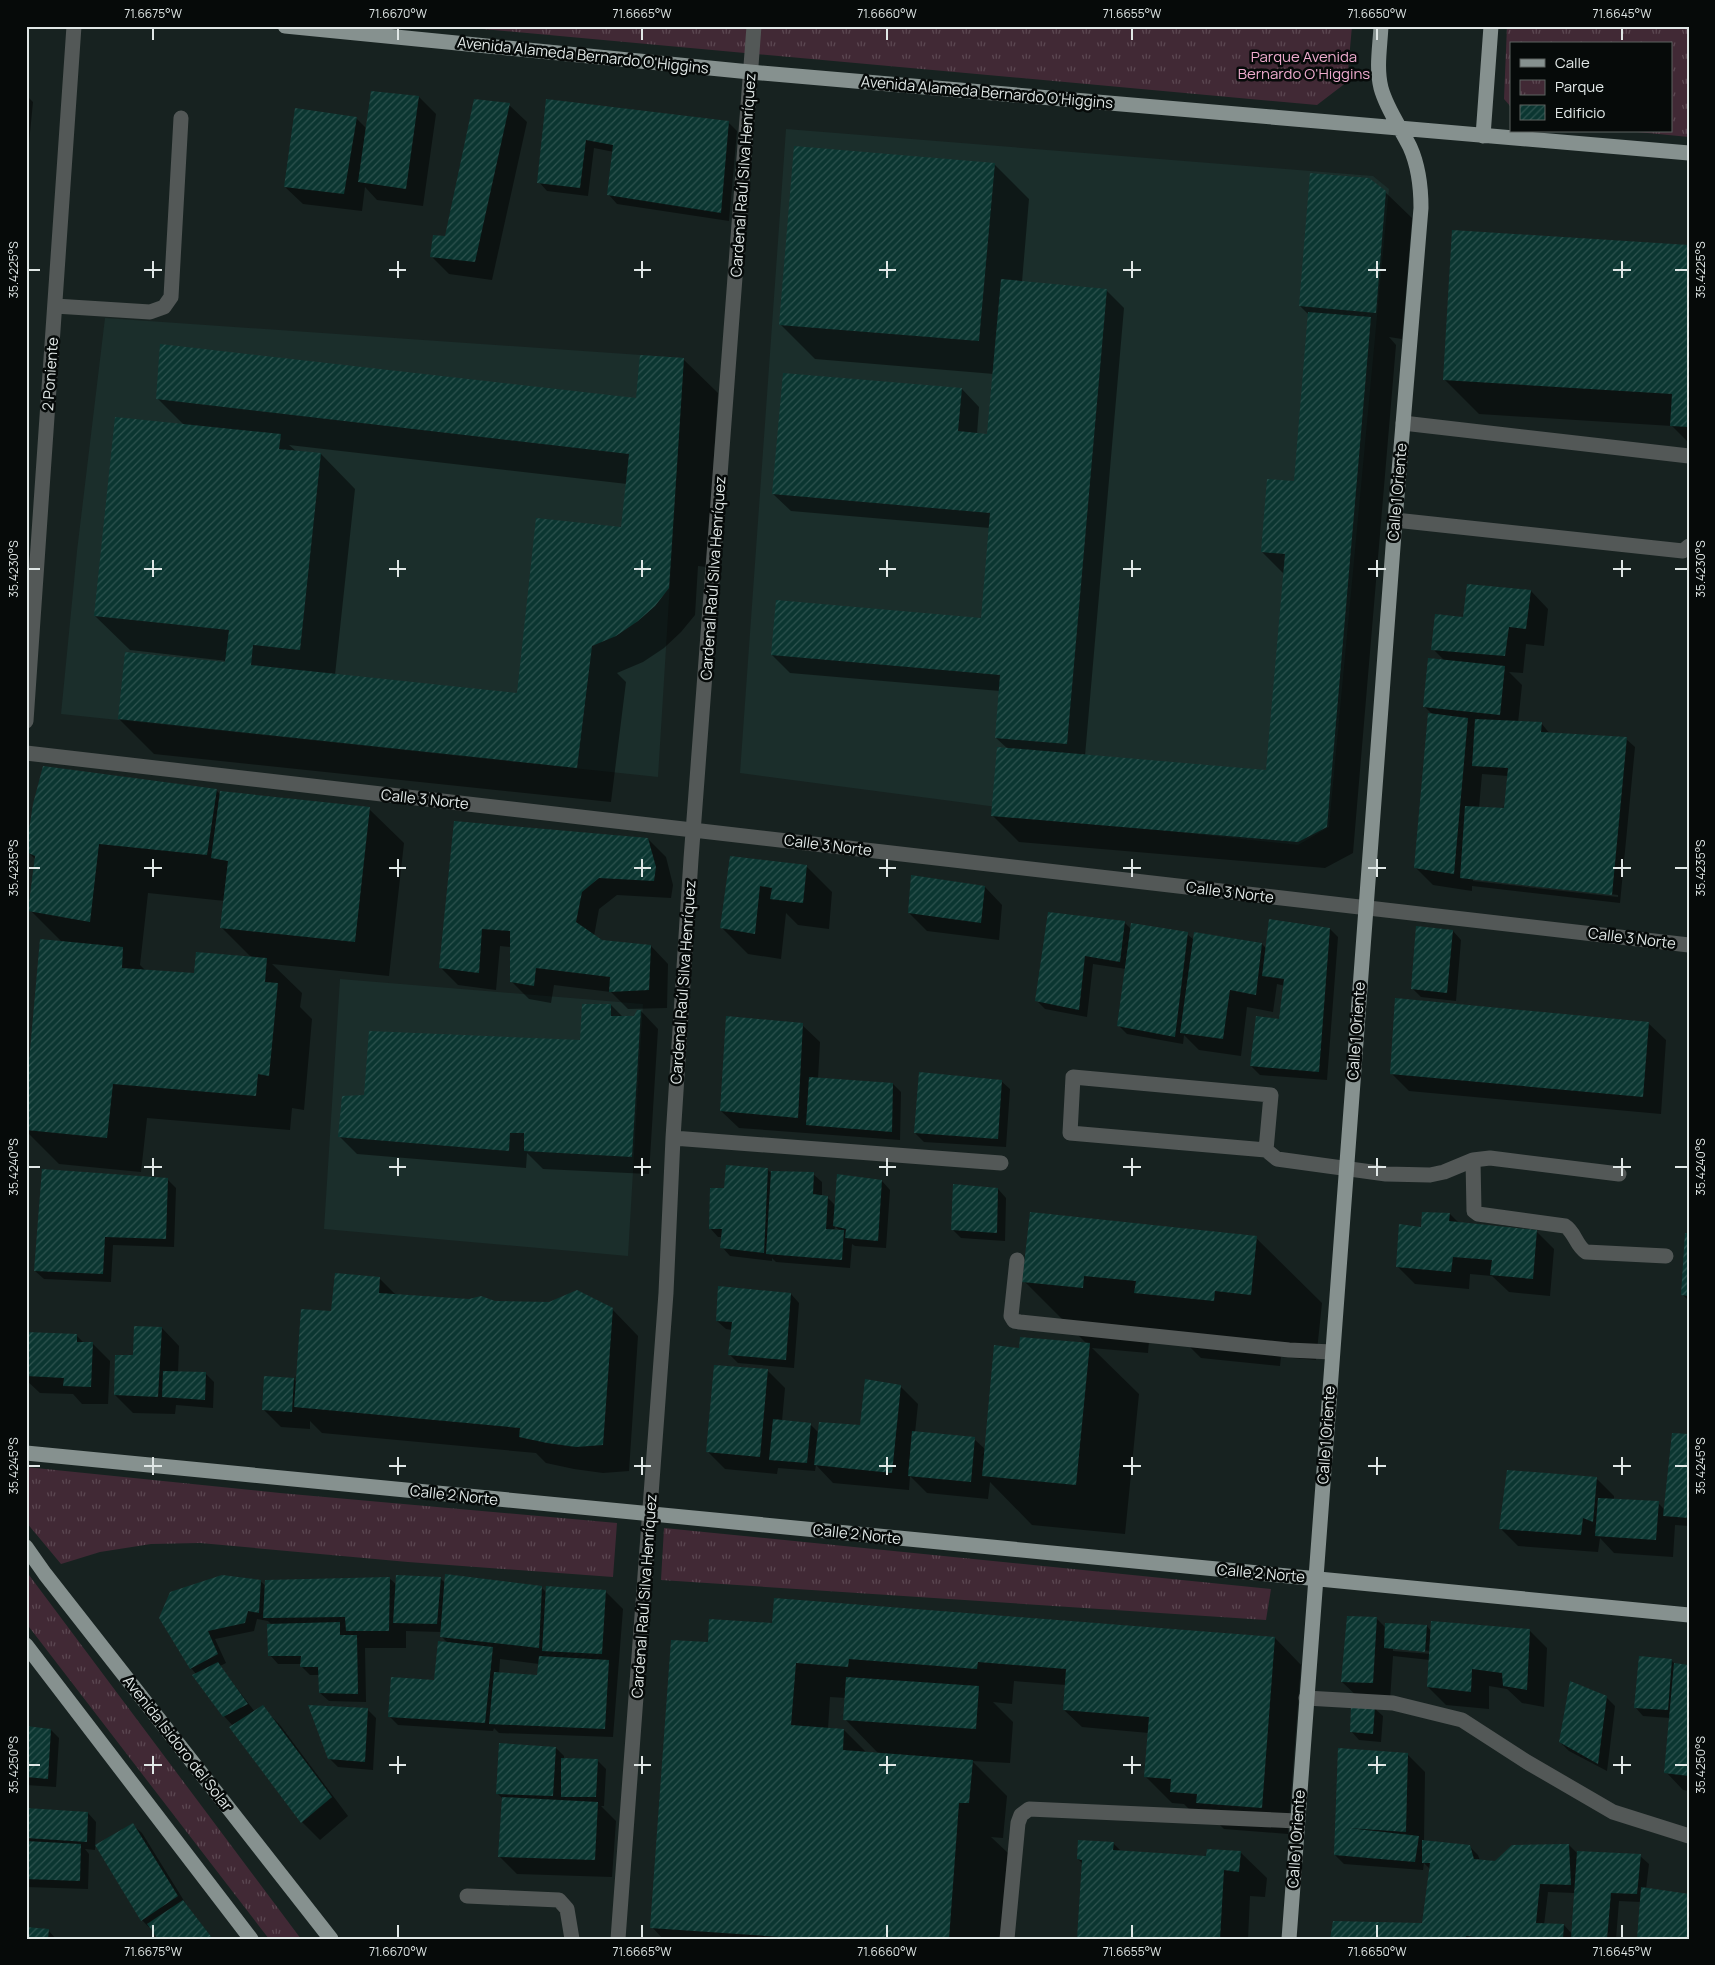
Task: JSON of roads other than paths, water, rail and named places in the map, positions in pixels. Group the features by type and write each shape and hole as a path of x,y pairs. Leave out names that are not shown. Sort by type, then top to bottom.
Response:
{"main road":[{"name":"Avenida Alameda Bernardo O'Higgins","path":"285,26 750,72 1689,153"},
{"name":"Calle 1 Oriente","path":"1289,1939 1395,520 1421,208 1421,185 1410,148 1398,128 1381,88 1378,70 1381,26"},
{"path":"1483,136 1490,26"},
{"name":"Calle 2 Norte","path":"26,1453 1689,1615"},
{"name":"Avenida Isidoro del Solar","path":"26,1547 45,1574 331,1939"},
{"path":"26,1645 251,1939"}],"street":[{"name":"2 Poniente","path":"26,721 74,26"},
{"name":"Cardenal Raúl Silva Henríquez","path":"618,1939 666,1293 673,1138 694,830 754,26"},
{"path":"55,306 150,312 164,307 171,297 181,118"},
{"path":"1403,423 1689,456"},
{"path":"1395,520 1683,551 1689,546"},
{"name":"Calle 3 Norte","path":"26,753 1689,945"},
{"path":"1266,1150 1271,1095 1073,1077 1070,1134 1266,1150 1277,1159 1386,1174 1430,1175 1444,1172 1473,1160 1490,1158 1619,1174"},
{"path":"673,1138 1001,1163"},
{"path":"1473,1160 1474,1211 1478,1214 1565,1226 1570,1229 1582,1250 1586,1252 1666,1256"},
{"path":"1017,1260 1011,1316 1014,1321 1289,1350 1332,1352"},
{"path":"1306,1698 1393,1703 1462,1720 1527,1762 1613,1812 1689,1836"},
{"path":"1007,1939 1018,1823 1022,1815 1029,1809 1297,1821"},
{"path":"467,1896 559,1900 567,1909 572,1939"}],"park label":[{"name":"Parque Avenida Bernardo O'Higgins","path":"1304,64"}]}
